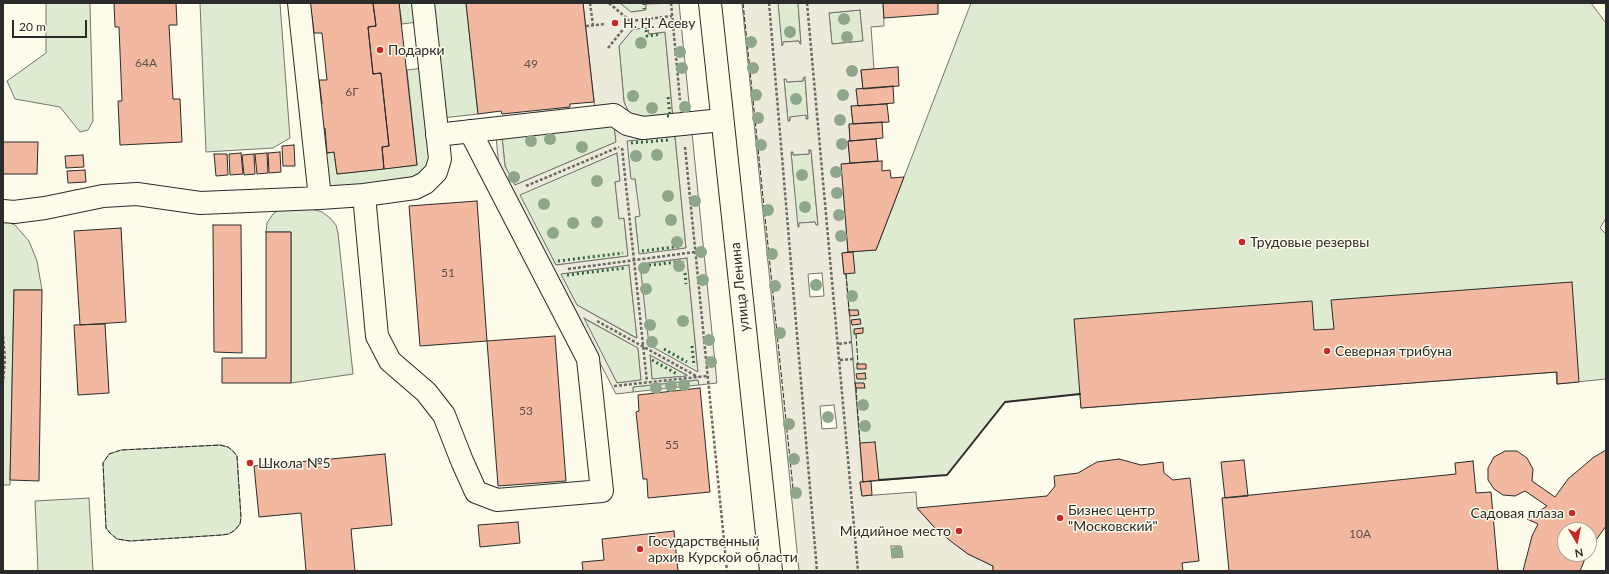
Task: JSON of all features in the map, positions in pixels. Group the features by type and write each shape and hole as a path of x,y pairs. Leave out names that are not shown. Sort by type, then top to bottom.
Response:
{"main road":[{"path":"299,3 320,198"},
{"path":"3,211 14,212 45,208 103,196 137,194 200,203 364,195 415,188 425,183 436,172 440,159 423,3"},
{"name":"улица Ленина","path":"710,3 771,571"},
{"path":"437,135 614,115 627,124 643,128 722,120"},
{"path":"364,195 377,336 390,361 426,392 444,415 476,492 497,500 602,491 588,359 470,131"}],"path":[{"path":"590,3 593,25"},
{"path":"609,3 630,21"},
{"path":"671,3 727,571"},
{"path":"769,3 817,571"},
{"path":"807,3 858,571"},
{"path":"608,48 630,21 672,16"},
{"path":"586,26 605,24"},
{"path":"522,188 622,146 647,382"},
{"path":"563,269 695,252"},
{"path":"596,321 698,377"},
{"path":"3,336 5,360 3,382"},
{"path":"838,344 852,342"},
{"path":"840,360 853,359"},
{"path":"592,388 707,376"}],"green space":[{"path":"46,3 90,3 93,121 88,130 80,132 60,107 15,99 7,81 46,53"},
{"path":"200,3 280,3 290,138 273,148 206,152"},
{"path":"399,3 416,3 418,22 402,24"},
{"path":"430,3 466,3 478,114 442,118"},
{"path":"620,3 654,3 646,4 646,10 630,12"},
{"path":"778,3 798,3 801,44 799,41 783,42 783,46 781,46"},
{"name":"Трудовые резервы","path":"971,3 1591,3 1606,23 1606,218 1600,228 1606,234 1606,379 1557,384 1556,372 1081,408 1080,394 1005,402 947,475 863,482 844,252 876,250"},
{"path":"860,10 863,41 832,44 829,13"},
{"path":"649,28 649,34 665,32 673,118 636,118 628,111 624,102 619,46 633,29"},
{"path":"423,68 433,154 419,180 332,188 326,183 321,154 334,152 337,174 417,165 407,70"},
{"path":"803,77 805,77 808,119 806,119 806,116 790,117 790,121 788,121 784,79 786,79 787,82 803,81"},
{"path":"614,125 616,142 515,185 505,166 502,137"},
{"path":"675,136 686,248 639,255 635,217 639,216 635,179 631,180 626,141"},
{"path":"809,150 811,150 818,225 816,226 815,222 799,223 799,227 797,227 791,152 793,152 793,155 809,154"},
{"path":"617,153 620,181 615,182 619,218 624,218 628,256 556,265 519,195"},
{"path":"312,209 322,212 330,218 336,225 338,233 353,374 291,383 291,232 266,232 267,223 273,214 279,210"},
{"path":"3,220 15,225 29,241 37,261 42,290 14,290 10,485 3,485"},
{"path":"687,258 698,372 648,345 640,264"},
{"path":"629,265 637,338 577,305 560,274"},
{"path":"583,318 638,348 641,380 617,383"},
{"path":"650,355 688,376 652,379"},
{"path":"698,380 699,385 633,392 633,387"},
{"path":"220,445 228,447 237,456 241,518 240,524 235,530 229,534 222,535 130,541 117,539 109,532 106,528 103,463 109,454 121,450"},
{"path":"89,498 93,571 38,571 35,501"}],"shaded area":[{"path":"583,3 620,3 631,12 646,10 646,4 679,3 717,383 699,385 698,380 633,387 633,392 616,394 499,167 496,137 502,137 505,166 515,185 616,142 614,125 597,127","holes":["648,28 649,34 665,32 673,118 636,118 628,111 624,102 619,46 633,29","675,136 686,248 639,254 635,217 640,216 635,179 631,179 627,141","617,153 620,181 615,182 619,219 624,218 628,256 556,265 520,195","687,258 698,372 649,345 640,264","629,265 637,338 577,305 561,274","584,318 638,348 641,380 617,383","650,355 687,375 652,379"]},
{"path":"742,3 778,3 782,46 783,42 799,41 801,44 798,3 883,3 884,26 871,27 874,69 861,70 863,89 857,89 858,106 851,106 853,124 849,125 850,141 848,141 850,163 842,164 848,252 842,253 844,274 846,274 863,482 860,482 862,496 916,492 917,508 935,528 968,554 993,566 993,571 799,571","holes":["860,10 863,41 832,44 829,13","805,77 808,119 806,119 806,115 790,117 790,121 788,121 784,79 786,79 787,82 803,81 803,78","809,150 811,150 818,225 816,225 815,222 799,223 798,227 791,152 793,152 793,155 809,154","822,273 824,296 810,297 808,274","834,405 837,428 822,429 820,406","891,546 901,546 903,557 892,558"]}],"building":[{"path":"114,3 176,3 177,25 169,25 173,99 180,99 182,142 120,145 118,101 122,101 119,27 115,27"},
{"path":"306,3 373,3 376,26 368,27 373,74 381,73 389,146 382,147 384,169 337,174 334,152 327,153 325,128 320,129 317,104 322,104 319,80 327,80 322,33 314,33 311,9 307,9"},
{"path":"373,3 399,3 417,165 384,169 382,147 389,146 381,73 373,74 368,27 376,26"},
{"path":"466,3 583,3 594,102 570,104 570,107 502,114 501,111 478,114"},
{"path":"883,3 938,3 938,14 884,18"},
{"path":"898,67 899,86 863,89 861,70"},
{"path":"893,86 894,103 858,106 856,89"},
{"path":"887,104 889,122 853,124 851,106"},
{"path":"882,122 883,138 850,141 849,124"},
{"path":"876,139 878,161 850,163 848,141"},
{"path":"3,142 38,142 37,174 3,174"},
{"path":"294,145 295,166 283,166 282,146"},
{"path":"280,152 281,172 269,173 268,153"},
{"path":"241,153 243,174 230,175 229,154"},
{"path":"267,153 268,173 257,174 255,154"},
{"path":"214,154 227,154 228,175 216,176"},
{"path":"254,154 255,174 244,175 242,155"},
{"path":"83,155 84,167 66,168 65,156"},
{"path":"882,161 882,171 890,170 891,178 904,177 876,250 848,252 841,164"},
{"path":"85,170 86,182 68,183 67,171"},
{"path":"477,201 487,341 420,346 409,206"},
{"path":"213,225 241,225 242,353 214,352"},
{"path":"121,228 126,322 80,325 74,231"},
{"path":"266,232 291,232 291,383 222,383 222,358 266,358"},
{"path":"853,252 855,273 844,274 842,253"},
{"name":"Северная трибуна","path":"1572,282 1579,382 1557,384 1557,372 1081,408 1074,319 1312,301 1314,330 1334,329 1331,300"},
{"path":"14,290 42,290 39,481 10,480"},
{"path":"849,310 858,310 859,315 850,316"},
{"path":"860,319 861,324 852,325 851,320"},
{"path":"105,324 109,393 78,395 74,325"},
{"path":"863,328 863,333 854,334 854,329"},
{"path":"555,336 566,481 498,486 487,341"},
{"path":"857,364 866,364 866,369 857,369"},
{"path":"865,373 866,379 857,379 856,374"},
{"path":"855,383 864,383 865,388 856,388"},
{"path":"700,388 710,492 648,498 647,479 643,479 636,412 639,411 638,395"},
{"path":"875,442 879,480 863,482 860,443"},
{"name":"Садовая плаза","path":"1606,450 1606,526 1597,539 1597,522 1557,522 1557,562 1584,562 1580,571 1523,571 1532,536 1538,524 1527,519 1547,506 1525,491 1515,496 1503,495 1494,489 1488,480 1488,468 1494,457 1505,451 1517,451 1527,458 1533,469 1532,481 1555,497 1568,479 1594,457"},
{"path":"385,454 392,525 351,529 355,571 306,571 301,513 259,517 254,466"},
{"name":"Бизнес центр \"Московский\"","path":"1119,459 1141,465 1163,462 1164,473 1173,480 1190,478 1199,561 1182,563 1183,571 993,571 993,566 968,554 953,543 935,528 917,508 1047,496 1055,486 1054,476 1078,473 1097,462"},
{"path":"1244,460 1248,496 1225,498 1221,462"},
{"path":"1473,461 1476,493 1491,492 1498,571 1229,571 1222,498 1456,474 1455,463"},
{"path":"871,481 872,495 862,496 860,482"},
{"path":"518,522 520,543 480,547 478,525"},
{"name":"Государственный архив Курской области","path":"674,531 678,571 583,571 582,562 604,560 602,539"}],"hedge":[{"path":"644,3 644,9"},
{"path":"646,30 647,36 661,34"},
{"path":"667,116 670,116 668,96"},
{"path":"631,143 668,140"},
{"path":"642,251 682,246"},
{"path":"558,261 623,253"},
{"path":"644,266 684,261"},
{"path":"567,275 625,268"},
{"path":"685,273 686,284"},
{"path":"692,346 694,366"},
{"path":"664,349 687,362"},
{"path":"652,360 677,374"}],"fence":[{"path":"743,3 794,498"},
{"path":"846,274 849,310"},
{"path":"856,334 858,364"},
{"path":"856,388 860,443"},
{"path":"220,445 228,447 237,456 241,518 240,524 235,530 229,534 222,535 130,541 117,539 109,532 106,528 103,463 109,454 121,450 220,445"}],"wall":[{"path":"879,480 947,475 1005,402 1080,394"}],"place":[{"name":"Н. Н. Асеву","path":"615,23"},
{"name":"Подарки","path":"380,50"},
{"name":"Трудовые резервы","path":"1242,242"},
{"name":"Северная трибуна","path":"1327,351"},
{"name":"Школа №5","path":"250,463"},
{"name":"Садовая плаза","path":"1572,513"},
{"name":"Бизнес центр \"Московский\"","path":"1060,518"},
{"name":"Мидийное место","path":"959,531"},
{"name":"Государственный архив Курской области","path":"640,549"}]}
